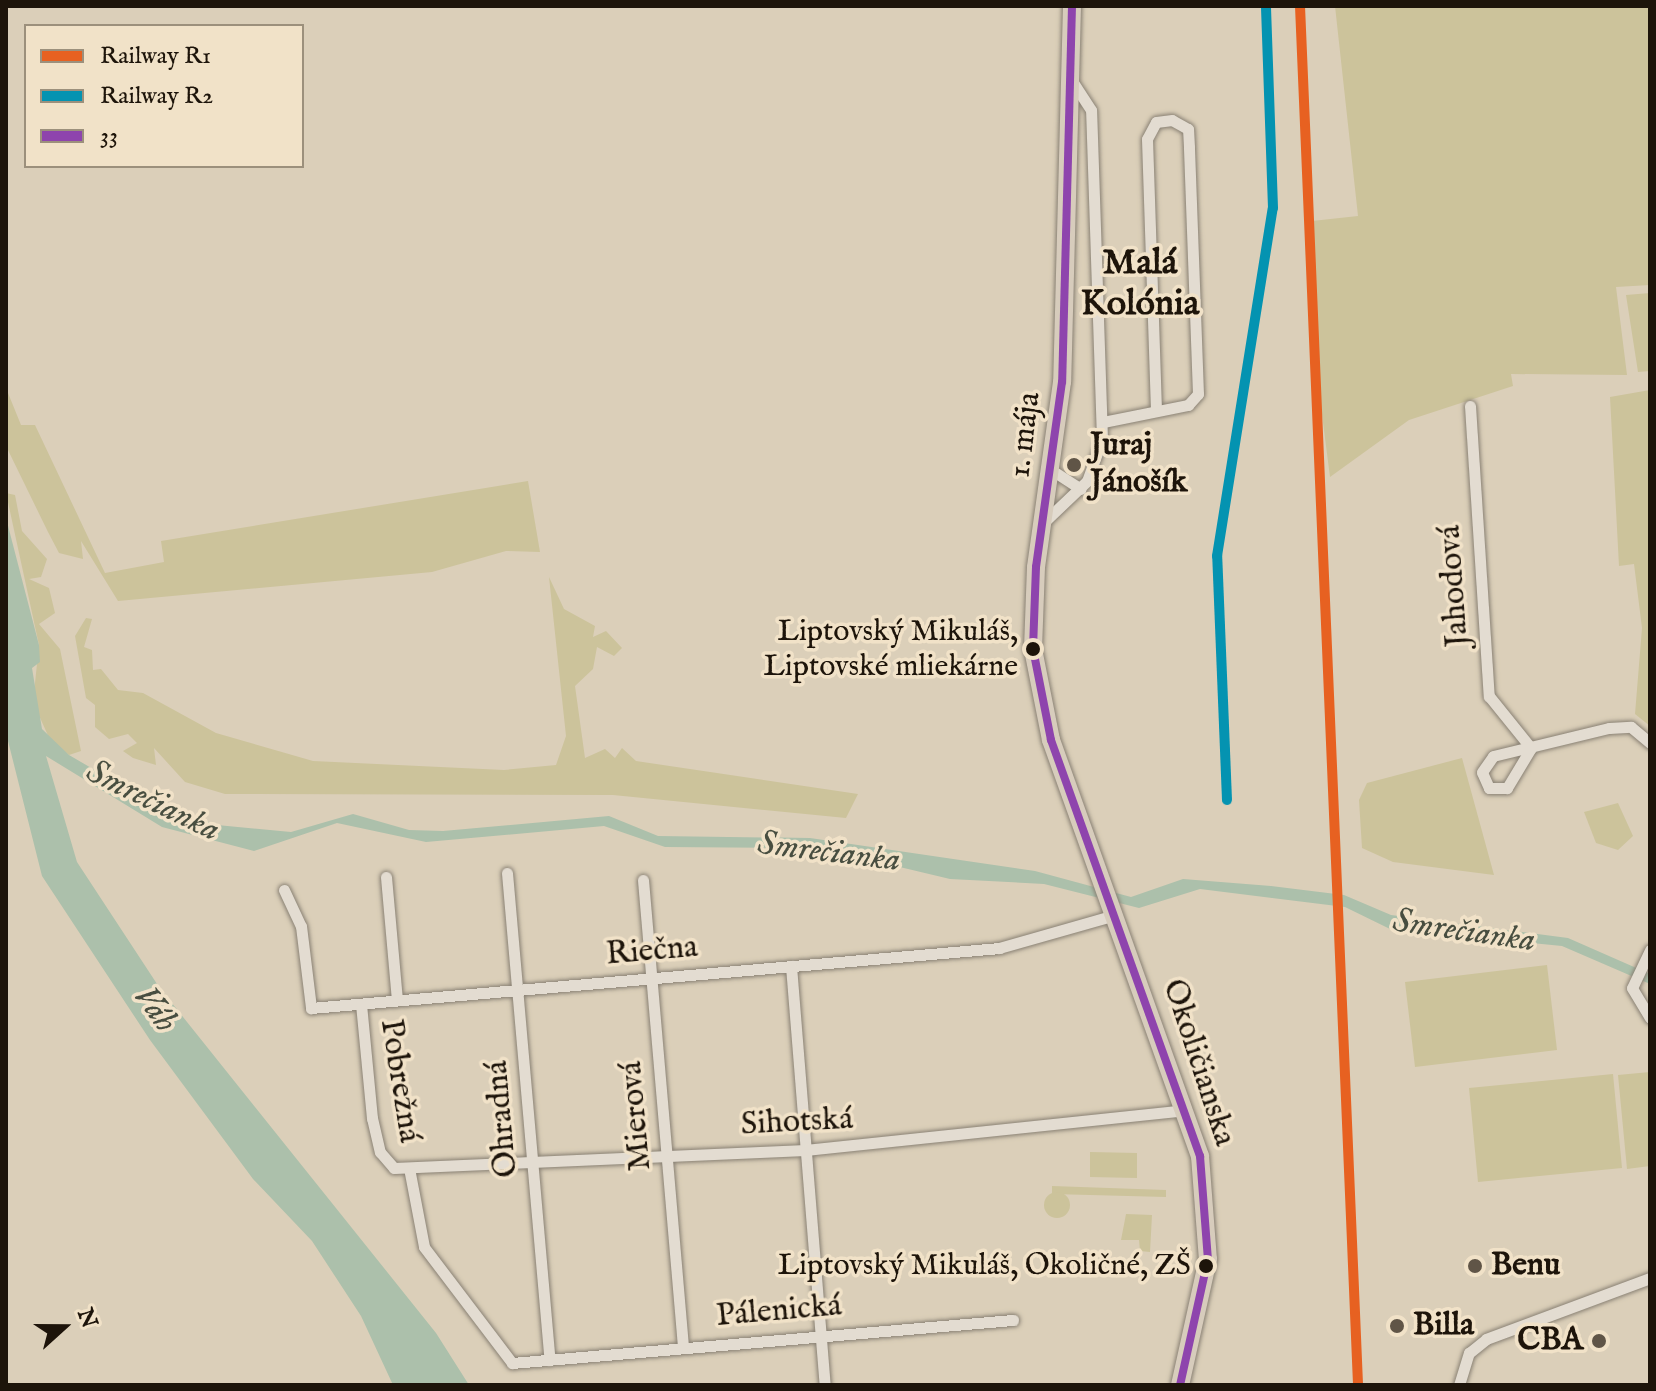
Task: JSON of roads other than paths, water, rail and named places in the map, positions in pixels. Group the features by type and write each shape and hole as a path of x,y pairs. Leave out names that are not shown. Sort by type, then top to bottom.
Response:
{"main road":[{"name":"1. mája","path":"1072,6 1053,471 1034,606 1037,680 1094,860"},
{"name":"Okoličianska","path":"1094,860 1187,1110 1204,1178 1208,1245 1180,1385"}],"street":[{"path":"1044,522 1081,489 1100,454 1103,422 1091,110 1070,78"},
{"path":"1103,422 1156,410 1197,399 1188,129 1172,120 1156,122 1147,139 1156,410"},
{"name":"Jahodová","path":"1470,406 1489,696 1531,748"},
{"path":"1053,471 1081,489"},
{"path":"1531,748 1507,788 1489,788 1482,772 1489,759 1531,748 1626,726 1650,743"},
{"name":"Ohradná","path":"507,873 550,1360"},
{"name":"Pobrežná","path":"386,877 397,1000"},
{"name":"Mierová","path":"643,880 683,1347"},
{"name":"Riečna","path":"284,890 301,926 311,1008 999,948 1114,913"},
{"path":"1648,953 1632,988 1650,1018"},
{"path":"791,966 825,1385"},
{"name":"Pobrežná","path":"361,1004 380,1152 390,1167 409,1168 417,1230 445,1282 508,1362 550,1360"},
{"name":"Sihotská","path":"409,1168 806,1150 1187,1110"},
{"path":"1459,1385 1469,1353 1486,1339 1650,1278"},
{"name":"Pálenická","path":"550,1360 1013,1320"}],"water":[{"path":"6,518 39,645 40,662 32,668 42,729 69,755 141,797 217,825 291,832 353,814 409,830 443,831 609,816 658,836 810,838 1035,871 1131,897 1183,879 1271,886 1344,895 1391,915 1568,938 1650,974 1650,984 1562,946 1390,929 1345,907 1200,889 1139,908 1044,884 950,879 820,848 665,847 604,826 426,842 337,823 254,851 162,827 46,756 77,862 159,987 436,1333 469,1385 393,1385 361,1316 312,1241 253,1179 150,1040 42,876 6,733"}],"railway":[{"path":"1227,800 1217,556 1273,208 1266,6"}],"rail line":[{"name":"R2","path":"1227,800 1217,556 1273,208 1266,6"},
{"name":"R1","path":"1300,6 1358,1385"}],"place":[{"name":"Juraj Jánošík","path":"1074,465"},
{"name":"Liptovský Mikuláš, Liptovské mliekárne","path":"1033,649"},
{"name":"Liptovský Mikuláš, Okoličné, ZŠ","path":"1206,1266"},
{"name":"Benu","path":"1475,1266"},
{"name":"Billa","path":"1397,1326"},
{"name":"CBA","path":"1599,1341"}],"district":[{"name":"Malá Kolónia","path":"1140,284"}],"water label":[{"name":"Smrečianka","path":"153,801"},
{"name":"Smrečianka","path":"829,852"},
{"name":"Smrečianka","path":"1464,931"},
{"name":"Váh","path":"155,1009"}]}
